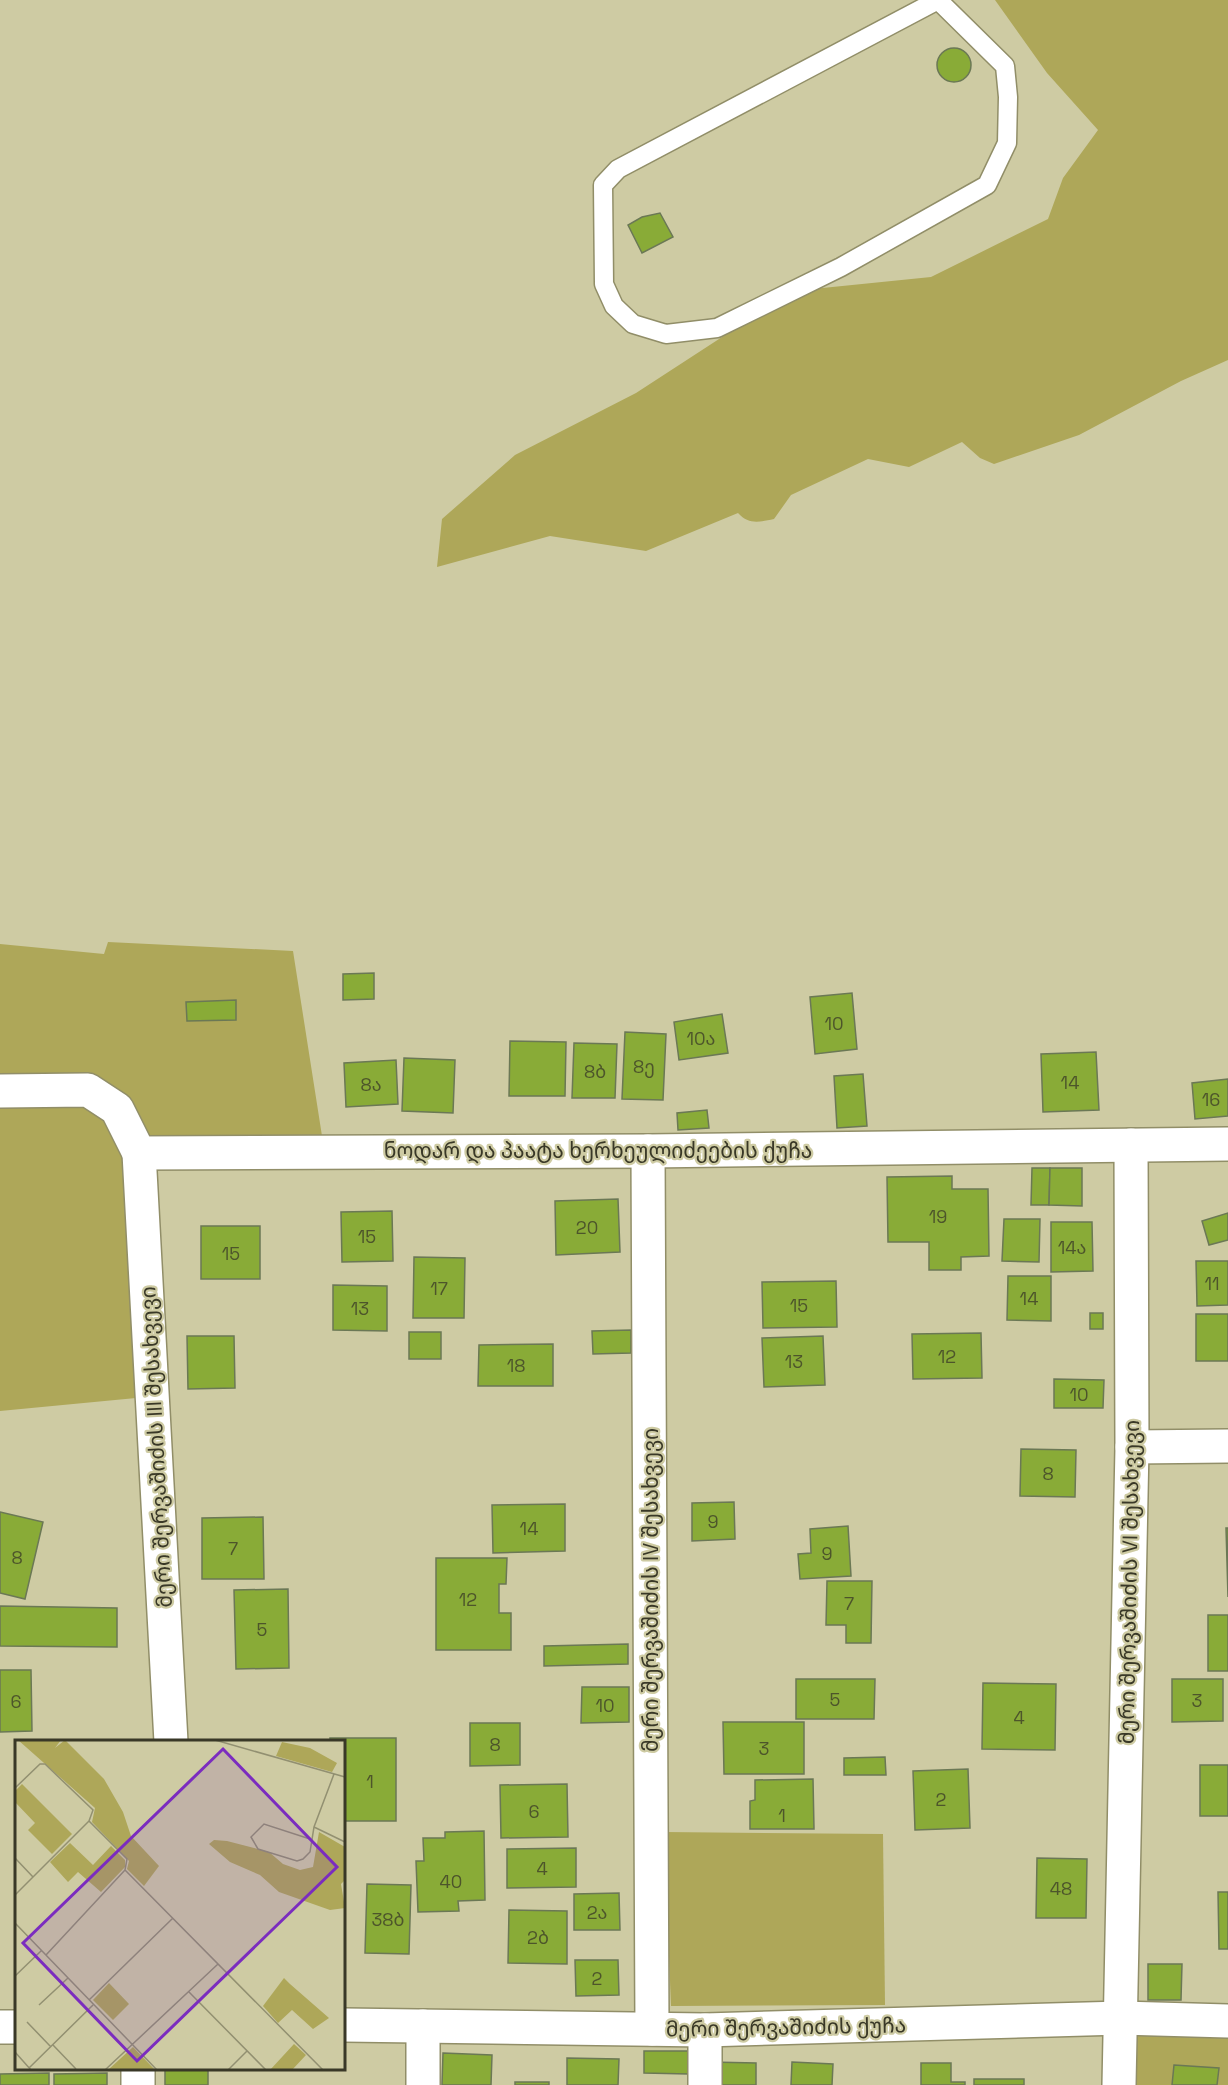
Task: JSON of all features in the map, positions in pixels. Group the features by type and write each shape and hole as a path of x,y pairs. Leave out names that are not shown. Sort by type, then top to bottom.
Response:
{"street":[{"path":"0,1091 88,1090 117,1109 139,1153"},
{"name":"ნოდარ და პაატა ხერხეულიძეების ქუჩა","path":"139,1153 648,1151 1228,1144"},
{"name":"მერი შერვაშიძის VI შესახვევი","path":"1119,2085 1132,1448 1131,1145"},
{"name":"მერი შერვაშიძის IV შესახვევი","path":"648,1151 652,2029"},
{"name":"მერი შერვაშიძის III შესახვევი","path":"139,1153 171,1740"},
{"path":"1132,1448 1228,1446"},
{"name":"მერი შერვაშიძის ქუჩა","path":"345,2025 705,2030 1121,2018 1228,2021"},
{"path":"423,2026 423,2085"},
{"path":"705,2030 705,2085"}],"lane":[{"path":"938,0 1005,66 1007,143 987,185 840,267 717,328 666,334 633,324 614,306 604,284 603,185 618,168 938,0"}],"shaded area":[{"path":"995,0 1228,0 1228,360 1181,381 1079,435 994,464 980,458 962,442 909,467 868,459 791,495 774,519 750,521 738,513 646,551 550,536 437,567 442,519 515,455 636,393 793,291 931,277 1048,219 1063,178 1098,130 1047,73"},
{"path":"108,942 293,951 322,1136 144,1142 114,1091 0,1079 0,944 104,954"},
{"path":"91,1104 102,1112 121,1142 136,1398 0,1411 0,1106"},
{"path":"664,1832 883,1834 885,2005 671,2006"},
{"path":"1136,2030 1228,2032 1228,2085 1134,2085"}],"building":[{"path":"954,48 966,53 971,65 966,77 954,82 942,77 937,65 942,53"},
{"path":"660,213 673,237 642,253 628,225 642,217"},
{"path":"374,973 374,999 343,1000 343,974"},
{"path":"852,993 857,1049 815,1054 810,997"},
{"path":"236,1000 236,1020 187,1021 186,1002"},
{"path":"722,1014 728,1053 679,1060 674,1022"},
{"path":"625,1032 666,1034 663,1100 622,1099"},
{"path":"510,1041 566,1042 565,1096 509,1096"},
{"path":"574,1043 617,1044 615,1098 572,1098"},
{"path":"1096,1052 1099,1110 1043,1112 1041,1054"},
{"path":"404,1058 455,1060 453,1113 402,1111"},
{"path":"396,1060 398,1104 346,1107 344,1063"},
{"path":"863,1074 867,1126 837,1128 834,1076"},
{"path":"1228,1079 1228,1116 1195,1119 1192,1083"},
{"path":"707,1110 709,1128 678,1130 677,1113"},
{"path":"1032,1168 1050,1168 1049,1205 1031,1205"},
{"path":"1050,1168 1082,1168 1082,1206 1049,1205"},
{"path":"952,1176 952,1189 988,1189 989,1256 961,1257 961,1270 929,1270 929,1242 888,1242 887,1177"},
{"path":"618,1199 620,1252 556,1255 555,1201"},
{"path":"392,1211 393,1261 342,1262 341,1212"},
{"path":"1228,1213 1228,1240 1209,1245 1202,1221"},
{"path":"1004,1219 1040,1219 1039,1262 1002,1261"},
{"path":"1051,1222 1092,1222 1093,1271 1051,1272"},
{"path":"201,1226 260,1226 260,1279 201,1279"},
{"path":"414,1257 465,1258 464,1318 413,1318"},
{"path":"1196,1261 1228,1261 1228,1305 1197,1306"},
{"path":"1008,1276 1051,1276 1051,1321 1007,1320"},
{"path":"836,1281 837,1327 763,1328 762,1282"},
{"path":"333,1285 387,1286 387,1331 333,1330"},
{"path":"1090,1313 1103,1313 1103,1329 1090,1329"},
{"path":"1196,1314 1228,1314 1228,1361 1196,1361"},
{"path":"631,1330 631,1353 593,1354 592,1331"},
{"path":"409,1332 441,1332 441,1359 409,1359"},
{"path":"981,1333 982,1378 913,1379 912,1334"},
{"path":"187,1336 234,1336 235,1388 188,1389"},
{"path":"823,1336 825,1385 764,1387 762,1338"},
{"path":"553,1344 553,1386 478,1386 479,1345"},
{"path":"1054,1379 1104,1380 1103,1408 1054,1408"},
{"path":"1021,1449 1076,1450 1075,1497 1020,1496"},
{"path":"734,1502 735,1539 692,1541 692,1503"},
{"path":"565,1504 565,1551 493,1553 492,1505"},
{"path":"0,1512 43,1522 25,1599 0,1593"},
{"path":"263,1517 264,1579 202,1579 202,1518"},
{"path":"848,1526 851,1576 800,1579 798,1554 811,1553 810,1529"},
{"path":"1226,1528 1228,1528 1228,1597"},
{"path":"436,1558 507,1558 506,1584 499,1584 499,1613 511,1613 511,1650 436,1650"},
{"path":"827,1581 872,1581 871,1643 846,1643 846,1625 826,1625"},
{"path":"288,1589 289,1668 236,1669 234,1590"},
{"path":"0,1606 117,1608 117,1647 0,1646"},
{"path":"1208,1615 1228,1615 1228,1671 1208,1671"},
{"path":"628,1644 628,1664 544,1666 544,1646"},
{"path":"0,1670 31,1670 32,1731 0,1732"},
{"path":"796,1679 875,1679 874,1719 796,1719"},
{"path":"1172,1679 1223,1679 1223,1721 1172,1722"},
{"path":"983,1683 1056,1684 1055,1750 982,1749"},
{"path":"582,1687 629,1687 629,1722 581,1723"},
{"path":"723,1722 804,1722 804,1774 724,1774"},
{"path":"470,1723 520,1723 520,1765 470,1766"},
{"path":"330,1738 396,1738 396,1821 345,1821 345,1740 330,1740"},
{"path":"885,1757 886,1775 844,1775 844,1758"},
{"path":"1200,1765 1228,1765 1228,1816 1200,1816"},
{"path":"968,1769 970,1828 915,1830 913,1771"},
{"path":"813,1779 814,1829 750,1829 750,1801 755,1800 755,1780"},
{"path":"567,1784 568,1837 501,1838 500,1785"},
{"path":"484,1831 485,1900 458,1901 459,1911 418,1912 416,1861 424,1861 423,1838 445,1838 445,1832"},
{"path":"576,1848 576,1887 507,1888 507,1849"},
{"path":"1037,1858 1087,1859 1086,1918 1036,1918"},
{"path":"367,1884 411,1885 409,1954 365,1953"},
{"path":"1218,1892 1228,1892 1228,1949 1219,1949"},
{"path":"619,1893 620,1930 574,1930 574,1894"},
{"path":"509,1910 567,1911 567,1964 508,1963"},
{"path":"575,1960 618,1960 619,1995 576,1996"},
{"path":"1148,1964 1182,1964 1181,2000 1148,2000"},
{"path":"644,2051 688,2051 688,2074 644,2073"},
{"path":"443,2053 492,2055 491,2085 442,2085"},
{"path":"567,2058 619,2059 618,2085 567,2085"},
{"path":"710,2062 756,2063 756,2085 709,2085"},
{"path":"792,2062 833,2064 832,2085 791,2085"},
{"path":"921,2063 951,2063 951,2082 965,2082 965,2085 921,2085"},
{"path":"1174,2065 1219,2068 1217,2085 1172,2085"},
{"path":"165,2070 208,2070 208,2085 165,2085"},
{"path":"49,2073 49,2085 0,2085 0,2074"},
{"path":"107,2073 107,2085 54,2085 54,2074"},
{"path":"974,2079 1024,2079 1024,2085 974,2085"},
{"path":"515,2082 549,2082 549,2085 515,2085"}]}
